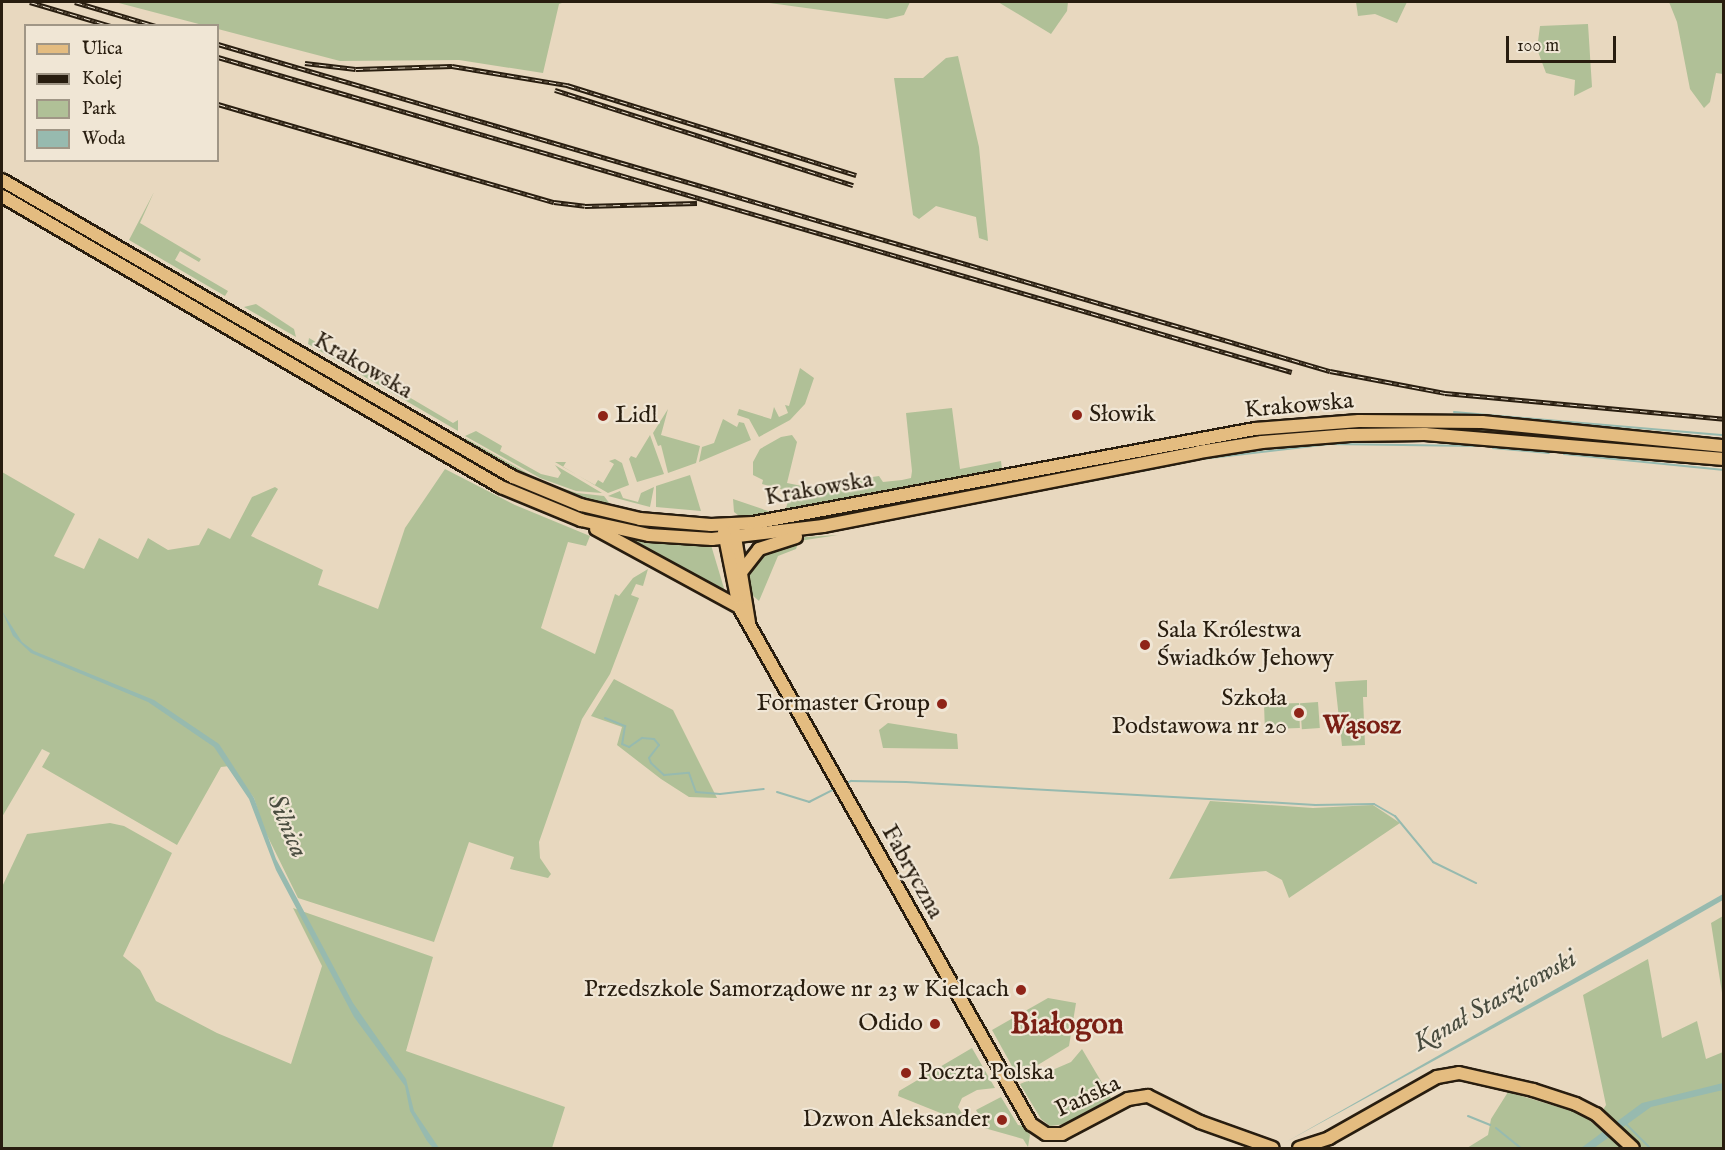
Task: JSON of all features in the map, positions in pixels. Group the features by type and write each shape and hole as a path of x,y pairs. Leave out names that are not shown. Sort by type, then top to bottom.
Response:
{"main road":[{"name":"Krakowska","path":"2,180 513,477 563,499 621,516 728,525 1255,429 1336,423 1482,422 1724,446"},
{"name":"Krakowska","path":"2,196 472,471 533,502 581,520 649,535 730,538 823,526 1198,452 1315,438 1425,434 1724,459"},
{"path":"581,520 739,607"},
{"name":"Fabryczna","path":"728,525 739,607 1027,1118 1046,1134"},
{"path":"742,571 748,557 759,549 823,526"},
{"name":"Fabryczna","path":"730,538 742,571 749,624"},
{"path":"1299,1149 1329,1138 1437,1077 1454,1073 1550,1095 1599,1117 1630,1146"},
{"name":"Pańska","path":"1046,1134 1065,1133 1128,1099 1148,1096 1200,1122 1273,1149"}],"green space":[{"path":"115,2 565,2 559,4 543,73 459,60 340,61 219,29 219,24 199,24"},
{"path":"762,2 910,2 904,15 887,19"},
{"path":"998,2 1068,2 1067,11 1051,34"},
{"path":"1356,2 1407,2 1397,23 1375,14 1358,16"},
{"path":"1669,2 1723,2 1723,74 1716,73 1710,102 1704,108 1690,89 1677,22"},
{"path":"1588,24 1592,87 1574,96 1575,80 1546,73 1537,49 1540,26"},
{"path":"958,56 979,147 988,241 979,238 976,217 936,206 919,219 913,215 894,78 923,78 946,58"},
{"path":"2,185 282,349 282,350 2,191"},
{"path":"154,192 140,223 201,259 199,262 180,251 175,260 228,291 225,296 129,240"},
{"path":"2,201 165,296 165,299 2,206"},
{"path":"256,304 294,329 296,337 244,307"},
{"path":"309,338 453,423 458,420 458,431 308,344"},
{"path":"800,368 814,378 805,404 790,420 759,437 749,419 737,415 739,409 771,419 774,407 779,417 788,413 785,405 789,406"},
{"path":"952,408 960,469 1001,461 1002,469 743,519 734,512 733,499 771,512 786,508 791,492 762,484 763,480 753,475 753,462 760,449 781,437 792,435 797,442 787,483 807,487 879,476 883,482 902,480 911,478 912,471 906,413"},
{"path":"668,409 661,435 700,446 696,463 668,473 661,445 658,446 653,433"},
{"path":"723,419 737,427 739,422 744,423 751,440 699,462 702,447 714,443"},
{"path":"1362,425 1465,428 1723,450 1723,455 1328,432 794,527 830,515 1182,445 1253,434"},
{"path":"476,431 502,446 500,451 541,474 558,478 561,473 555,465 602,493 576,491 540,478 465,436"},
{"path":"650,435 664,474 637,482 629,459 631,456 636,458"},
{"path":"465,438 541,481 577,493 604,496 610,504 565,494 506,468 467,445"},
{"path":"460,454 564,504 708,532 640,526 567,510 500,481"},
{"path":"615,459 622,463 629,485 608,493 577,475 595,485 598,480 603,483 614,464 609,461"},
{"path":"555,462 566,462 563,467"},
{"path":"445,469 515,505 590,536 586,546 568,542 541,628 595,654 615,594 619,596 633,578 648,569 643,586 636,584 631,595 639,598 610,674 582,719 539,842 540,858 551,874 548,878 510,869 514,857 469,842 434,942 298,898 263,827 254,798 230,766 221,767 177,845 42,767 50,753 42,749 2,817 2,472 75,514 54,556 84,569 99,538 138,559 148,538 168,550 199,545 208,528 230,539 252,497 275,487 278,489 251,536 323,570 318,585 378,609 405,528"},
{"path":"690,475 701,511 656,507 656,486"},
{"path":"654,487 650,507 608,496 620,491 623,498 638,502 641,493"},
{"path":"838,535 799,541 796,549 778,556 759,601 751,594 747,573 751,559 805,537"},
{"path":"621,536 711,545 726,595"},
{"path":"614,679 673,710 717,798 689,797 661,779 617,745 622,727 591,716"},
{"path":"1367,680 1367,697 1363,697 1365,745 1342,746 1335,682"},
{"path":"1318,702 1320,728 1302,729 1300,703"},
{"path":"1299,703 1300,728 1265,729 1264,704"},
{"path":"888,723 957,734 958,749 883,748 879,730"},
{"path":"1210,801 1313,808 1373,805 1400,823 1289,898 1282,880 1266,871 1169,879"},
{"path":"110,823 124,826 172,853 123,956 140,970 156,1001 217,1033 291,1064 322,966 293,908 433,957 406,1051 565,1107 552,1148 2,1148 2,887 27,834"},
{"path":"1723,916 1723,999 1711,923"},
{"path":"1648,959 1662,1038 1697,1021 1706,1059 1723,1052 1723,1148 1642,1148 1603,1110 1606,1105 1583,995"},
{"path":"1048,998 1076,1003 1069,1046 1018,1077 992,1030"},
{"path":"972,1048 995,1088 977,1090 962,1098 958,1107 963,1115 972,1118 979,1115 976,1110 1001,1097 1018,1125 1024,1126 1030,1135 1028,1147 1023,1139 963,1122 898,1096 899,1091"},
{"path":"1082,1049 1111,1098 1065,1124 1050,1126 1041,1119 1020,1084 1071,1062"},
{"path":"1508,1092 1582,1114 1622,1148 1467,1148 1488,1135 1491,1119"}],"water":[{"path":"2,611 22,642 34,651 154,700 219,744 254,798 276,859 353,1003 406,1079 414,1111 439,1148 433,1148 427,1141 410,1111 405,1086 354,1017 276,870 249,799 214,747 148,702 31,653 13,636"},
{"path":"1723,894 1723,900 1641,947 1286,1142"},
{"path":"1723,1083 1723,1090 1651,1107 1594,1148 1581,1148 1642,1103"}],"waterway":[{"path":"1454,412 1724,435"},
{"path":"1202,459 1330,444 1475,446"},
{"path":"1493,448 1549,453"},
{"path":"1564,454 1724,470"},
{"path":"1142,471 1192,461"},
{"path":"1085,482 1116,476"},
{"path":"605,718 625,726 622,744 629,747 642,738 654,739 659,745 649,758 651,763 664,775 689,773 696,792 720,794 764,789"},
{"path":"844,784 851,781 906,782 1315,805 1374,804 1395,816 1433,862 1476,883"},
{"path":"777,792 809,802 836,788"},
{"path":"1468,1116 1490,1125"},
{"path":"1625,1123 1650,1148"},
{"path":"1496,1128 1521,1148"}],"railway":[{"path":"30,2 104,24"},
{"path":"75,2 149,24"},
{"path":"219,44 1330,371 1445,393 1724,419"},
{"path":"219,57 1292,372"},
{"path":"305,63 356,69 452,66 567,85 856,175"},
{"path":"555,90 853,185"},
{"path":"219,104 554,202 585,206 697,203"}],"place":[{"name":"Słowik","path":"1077,415"},
{"name":"Lidl","path":"603,416"},
{"name":"Sala Królestwa Świadków Jehowy","path":"1145,645"},
{"name":"Formaster Group","path":"942,704"},
{"name":"Szkoła Podstawowa nr 20","path":"1299,713"},
{"name":"Przedszkole Samorządowe nr 23 w Kielcach","path":"1021,990"},
{"name":"Odido","path":"935,1024"},
{"name":"Poczta Polska","path":"906,1073"},
{"name":"Dzwon Aleksander","path":"1002,1120"}],"district":[{"name":"Wąsosz","path":"1362,726"},
{"name":"Białogon","path":"1067,1025"}],"water label":[{"name":"Silnica","path":"287,826"},
{"name":"Kanał Staszicowski","path":"1495,1001"}]}
